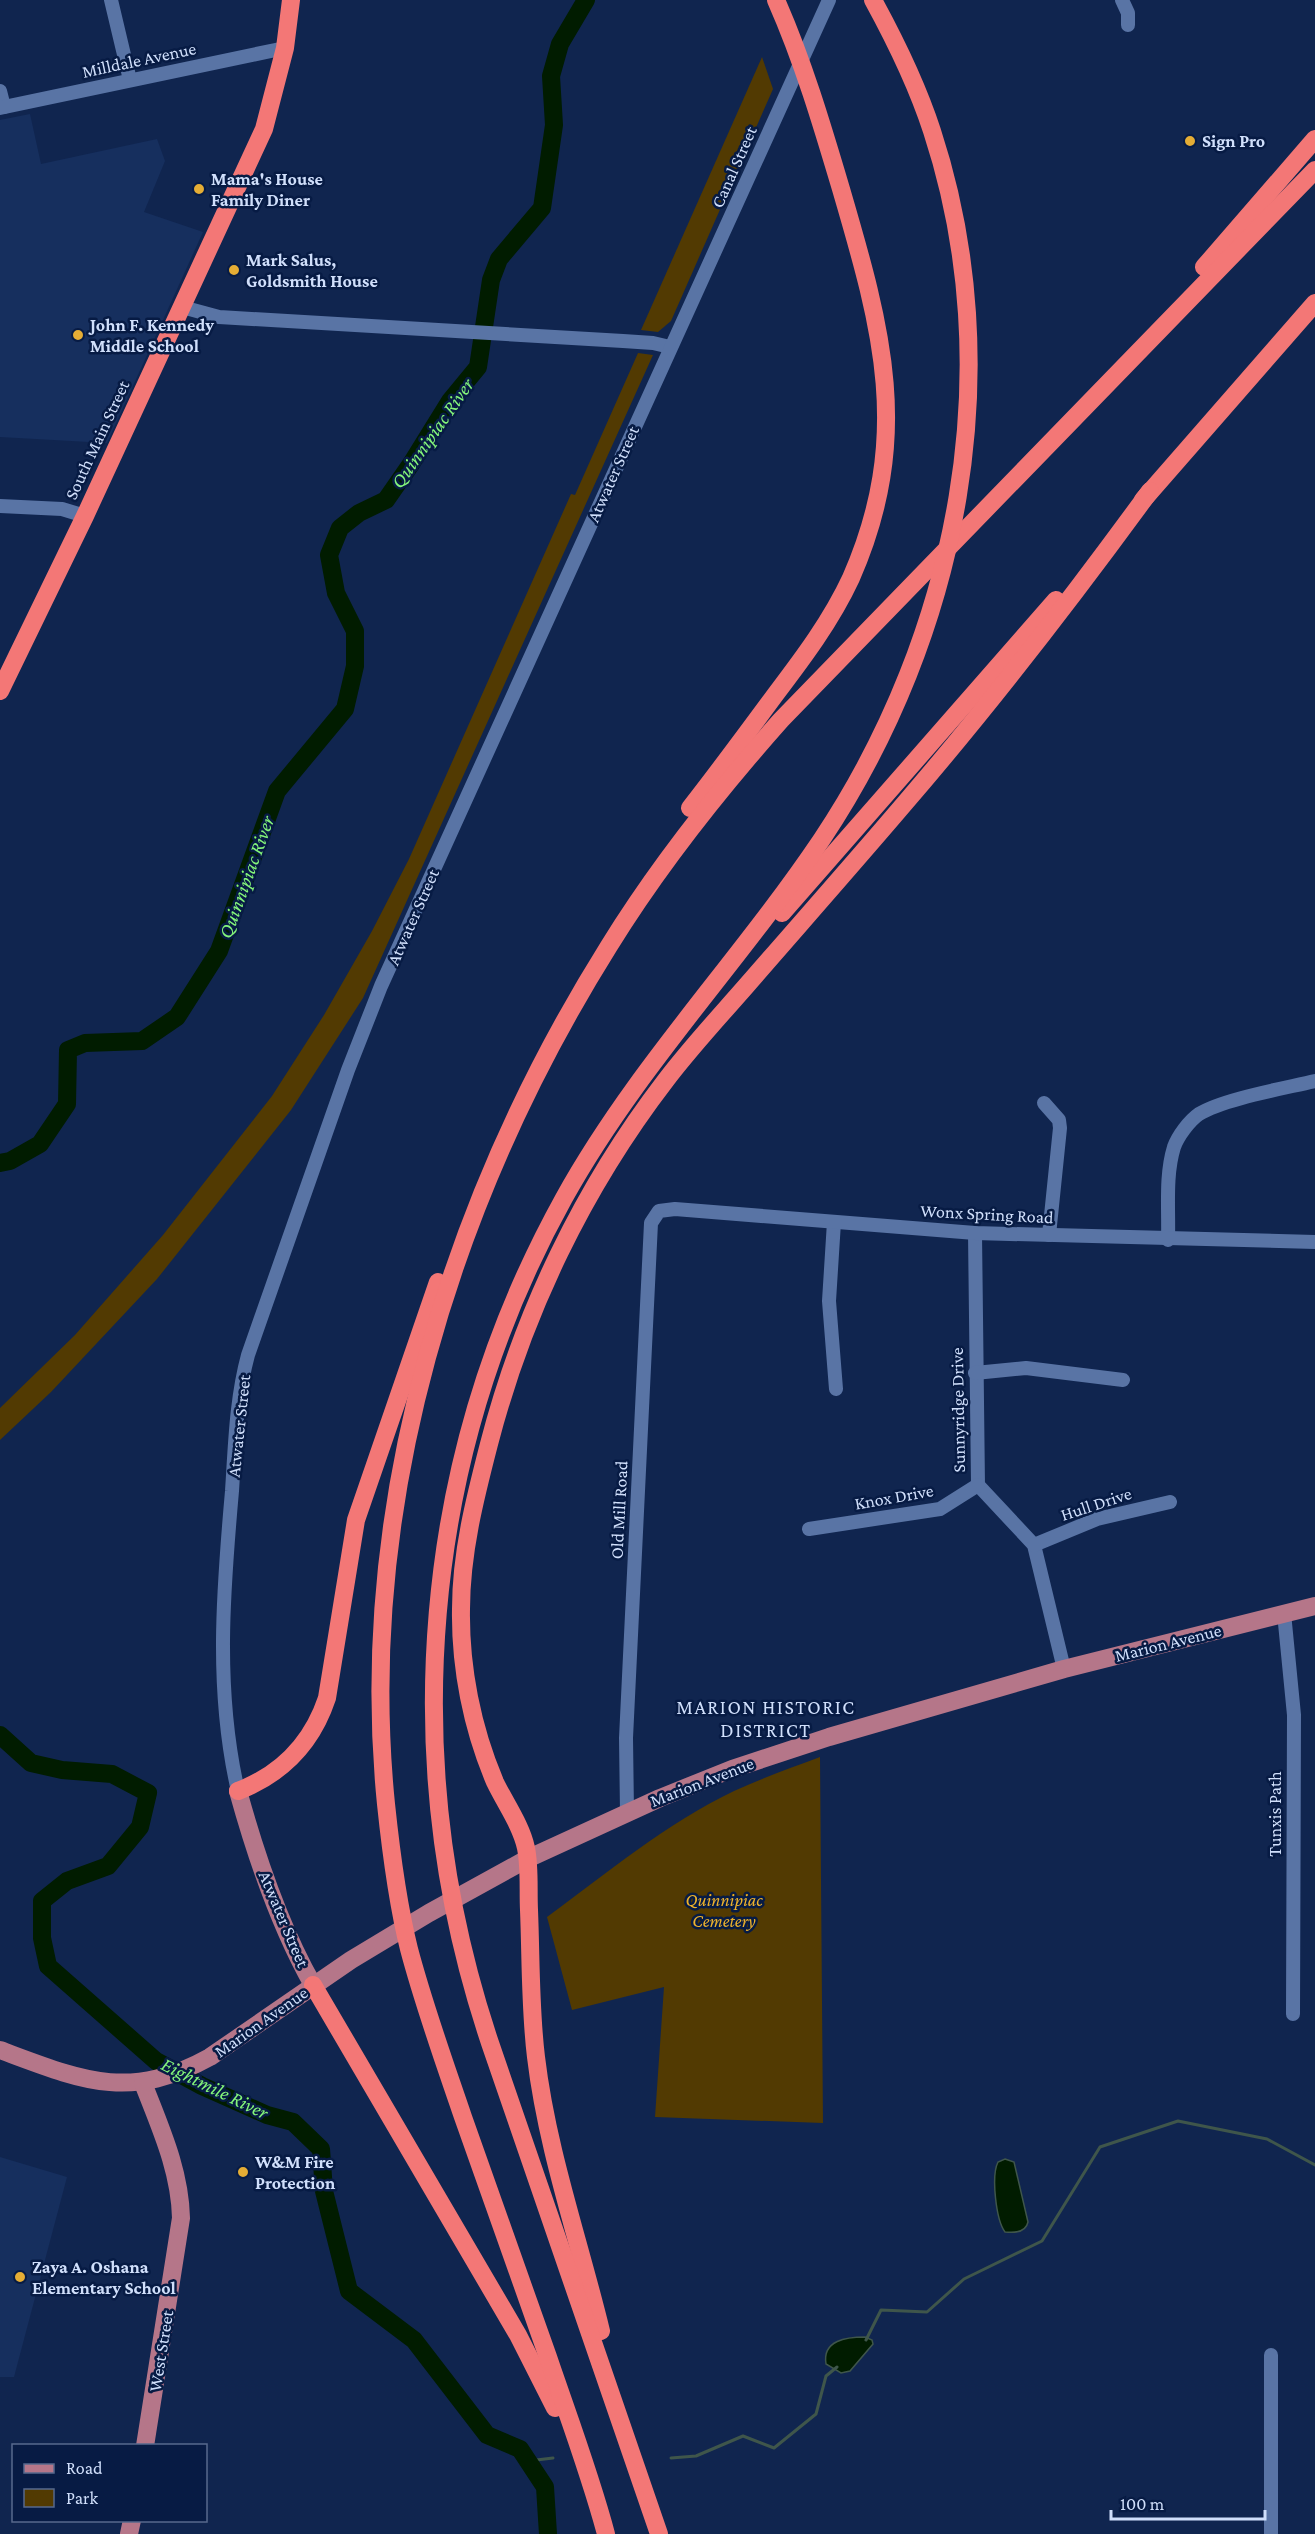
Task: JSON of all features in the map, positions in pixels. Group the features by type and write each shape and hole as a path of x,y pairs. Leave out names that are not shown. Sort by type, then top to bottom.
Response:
{"highway":[{"name":"South Main Street","path":"0,691 85,516 264,129 285,48 291,0"},
{"path":"238,1791 263,1780 291,1759 321,1716 331,1673 350,1544 363,1496 457,1232 504,1143 553,1041 610,944 660,850 825,626 853,571 876,502 881,476 886,415 882,351 872,299 818,114 796,48 776,0"},
{"path":"659,2534 486,2034 455,1922 439,1815 434,1738 436,1627 451,1515 470,1431 501,1334 547,1231 603,1133 792,882 846,802 891,719 924,635 948,551 963,459 968,399 968,335 957,225 940,156 923,104 906,62 873,0"},
{"path":"1058,434 1315,139"},
{"path":"610,944 687,832 773,728 1315,170"},
{"path":"672,1039 1315,303"},
{"path":"629,2444 544,2109 535,2045 527,1859 522,1836 494,1778 477,1730 466,1679 461,1607 464,1556 497,1411 520,1343 549,1275 582,1208 666,1080 908,801 1070,600 1150,491"},
{"path":"504,1143 462,1247 444,1301 415,1408 393,1519 382,1620 380,1701 385,1791 399,1901 409,1949 429,2018 606,2534"},
{"path":"313,1985 533,2362 600,2511"}],"main road":[{"name":"Marion Avenue","path":"0,2050 76,2077 120,2084 143,2083 187,2070 229,2045 313,1985 388,1937 527,1859 627,1812 764,1758 1064,1669 1315,1606"},
{"name":"Atwater Street","path":"238,1791 255,1847 291,1941 313,1985"},
{"name":"West Street","path":"143,2083 178,2181 181,2218 145,2444"}],"street":[{"path":"111,0 130,80"},
{"name":"Canal Street","path":"670,347 829,0"},
{"path":"1122,0 1128,13 1128,25"},
{"name":"Milldale Avenue","path":"2,107 285,48"},
{"path":"0,91 2,107"},
{"path":"182,307 219,317 653,343 670,347"},
{"name":"Atwater Street","path":"238,1791 226,1719 222,1638 239,1404 248,1355 363,1028 670,347"},
{"path":"0,506 62,509 85,516"},
{"path":"1168,1240 1170,1174 1174,1146 1187,1126 1199,1115 1217,1106 1315,1081"},
{"path":"1044,1102 1059,1120 1060,1128 1049,1235"},
{"name":"Wonx Spring Road","path":"659,1211 675,1209 975,1233 1168,1240 1315,1242"},
{"name":"Old Mill Road","path":"627,1812 626,1738 651,1223 659,1211"},
{"path":"834,1222 829,1301 836,1389"},
{"name":"Sunnyridge Drive","path":"975,1233 978,1485 1034,1545 1064,1669"},
{"path":"975,1373 1026,1368 1123,1380"},
{"name":"Knox Drive","path":"810,1529 940,1509 978,1485"},
{"name":"Hull Drive","path":"1034,1545 1097,1519 1170,1502"},
{"name":"Tunxis Path","path":"1284,1613 1294,1714 1293,2014"},
{"path":"1271,2355 1271,2534"}],"shaded area":[{"name":"John F. Kennedy Middle School","path":"30,114 41,164 157,139 165,161 144,212 203,232 107,443 0,437 0,120"},
{"name":"Zaya A. Oshana Elementary School","path":"0,2157 67,2177 14,2377 0,2377"},
{"path":"1005,2159 1014,2162 1028,2222 1025,2228 1016,2232 1005,2232 997,2208 996,2169 998,2162"},
{"path":"865,2337 872,2340 873,2344 850,2371 841,2373 826,2364 826,2356 832,2345 844,2339"}],"green space":[{"path":"762,57 773,89 671,321 658,332 641,330"},
{"path":"638,353 653,355 363,998 291,1110 157,1279 51,1392 0,1440 0,1408 75,1335 163,1235 272,1096 324,1015 372,931 409,859 571,494 575,495"},
{"name":"Quinnipiac Cemetery","path":"820,1757 823,2123 655,2117 664,1987 572,2010 547,1917 661,1833 685,1818 734,1791"}],"waterway":[{"name":"Quinnipiac River","path":"0,1163 10,1161 40,1144 67,1104 68,1050 85,1043 142,1041 177,1017 219,951 277,791 345,709 355,666 355,631 336,593 329,555 340,528 359,513 386,500 450,401 478,367 491,280 499,259 542,208 554,125 551,76 560,44 586,0"},
{"name":"Eightmile River","path":"0,1735 31,1763 62,1770 112,1774 148,1793 140,1827 108,1866 67,1881 42,1901 42,1938 48,1966 156,2061 202,2086 267,2115 293,2122 321,2149 324,2191 349,2291 414,2340 487,2435 520,2449 545,2487 548,2534"},
{"path":"866,2340 881,2310 927,2312 964,2279 1042,2241 1100,2147 1178,2121 1267,2139 1315,2165"},
{"path":"671,2458 696,2456 743,2436 774,2448 816,2414 826,2376 837,2367"},
{"path":"528,2461 553,2458"}],"place":[{"name":"Sign Pro","path":"1190,141"},
{"name":"Mama's House Family Diner","path":"199,189"},
{"name":"Mark Salus, Goldsmith House","path":"234,270"},
{"name":"John F. Kennedy Middle School","path":"78,335"},
{"name":"W&M Fire Protection","path":"243,2172"},
{"name":"Zaya A. Oshana Elementary School","path":"20,2277"}],"district":[{"name":"MARION HISTORIC DISTRICT","path":"766,1718"}]}
